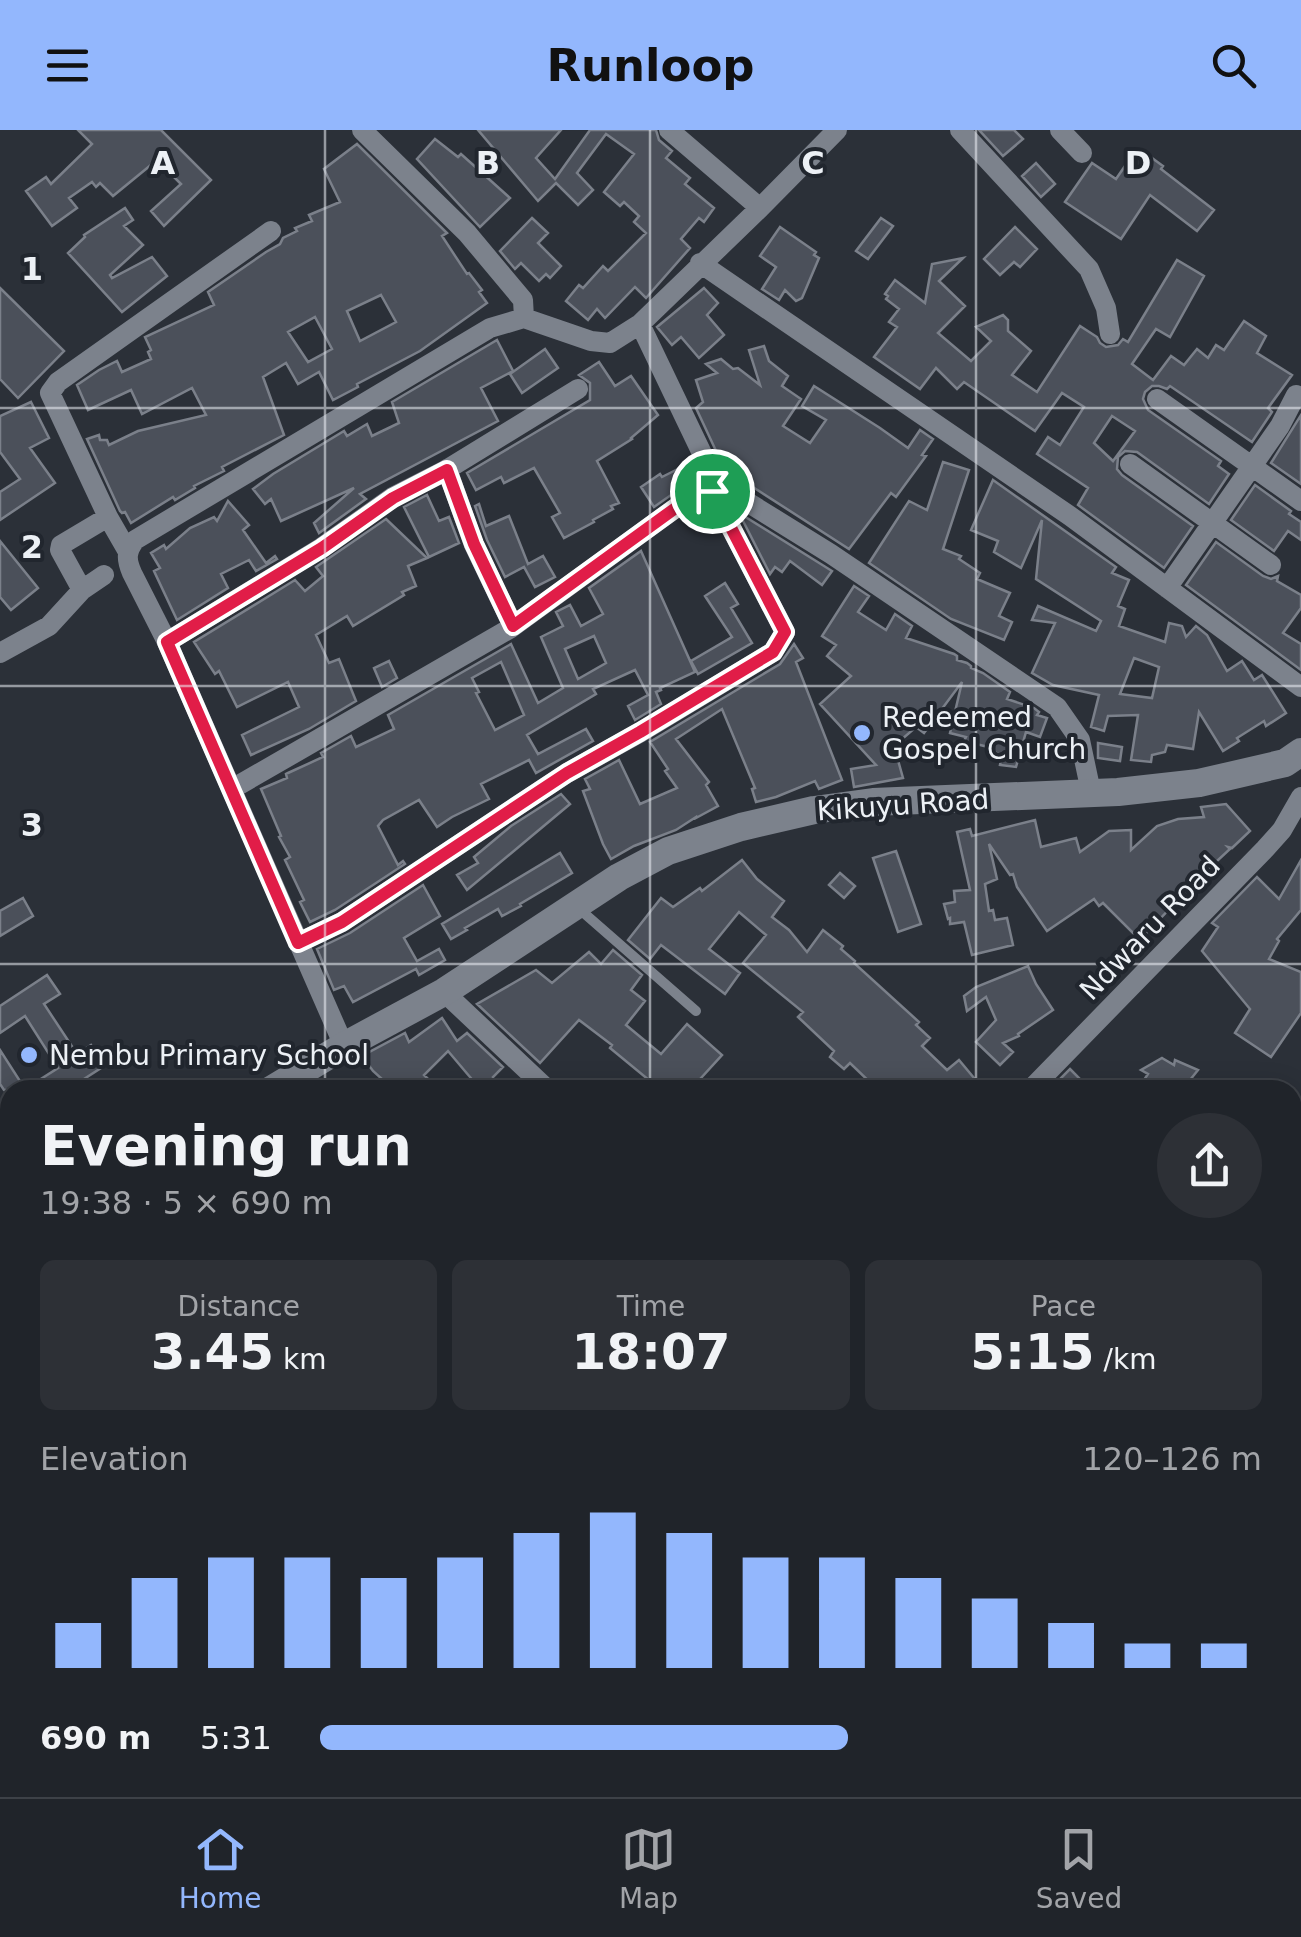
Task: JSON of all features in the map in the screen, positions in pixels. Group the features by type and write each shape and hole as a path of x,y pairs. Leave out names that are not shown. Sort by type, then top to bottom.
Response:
{"main road":[{"name":"Kikuyu Road","path":"288,1080 444,992 620,877 668,851 741,826 873,802 1118,792 1198,783 1285,763 1301,752"}],"street":[{"path":"362,130 468,233 523,300 524,318"},
{"path":"669,130 760,208"},
{"path":"127,550 135,540 490,328 524,318 591,341 610,342 640,324 837,130"},
{"path":"960,130 1089,269 1106,308 1110,334"},
{"path":"1060,130 1082,153"},
{"path":"271,231 58,382 50,393 127,550 132,574 167,642 344,1046"},
{"path":"700,263 1070,516 1301,687"},
{"path":"298,943 342,922 567,773 773,652 785,632 640,324"},
{"path":"167,642 322,548 393,498 447,470 578,389"},
{"path":"1167,588 1252,468 1296,395"},
{"path":"1157,399 1301,501"},
{"path":"1130,464 1272,566"},
{"path":"447,470 474,544 513,626"},
{"path":"232,788 513,626 677,507 716,491 736,495 831,554 1057,708 1080,740 1091,792"},
{"path":"82,590 60,550 65,541 108,517"},
{"path":"0,654 50,626 82,590 104,575"},
{"name":"Ndwaru Road","path":"1040,1080 1265,849 1282,830 1301,797"},
{"path":"444,992 537,1080"}],"lane":[{"path":"576,906 696,1011"}],"building":[{"path":"78,130 161,130 211,180 164,226 151,211 181,184 157,160 113,196 100,183 96,187 92,182 69,198 77,208 52,226 26,191 46,177 51,184 92,144"},
{"path":"478,130 561,130 536,158 555,179 590,130 656,130 659,140 672,151 666,158 690,178 685,184 714,208 704,222 699,218 681,239 690,248 646,298 635,287 605,318 597,309 588,320 566,301 603,266 608,271 646,233 634,222 639,216 624,202 620,206 604,192 634,154 606,134 577,173 593,190 578,205 556,183 538,201"},
{"path":"979,130 1014,130 1023,139 1003,156"},
{"path":"435,139 458,157 461,154 510,198 480,227 417,159"},
{"path":"357,144 447,233 442,236 482,290 479,292 487,303 420,351 333,400 319,372 298,384 286,363 263,377 284,435 222,467 224,471 131,523 125,512 120,511 87,439 99,435 109,445 138,431 206,415 192,388 142,414 131,390 88,410 77,385 117,361 122,372 151,359 145,337 214,305 208,292 280,244 297,231 295,228 312,221 309,215 340,202 324,169","holes":["381,295 396,322 360,341 347,311","315,317 332,349 308,362 288,332"]},
{"path":"1152,158 1214,210 1197,231 1150,195 1121,239 1065,202 1092,163 1116,179 1127,163 1141,173"},
{"path":"1036,163 1055,184 1041,197 1022,176"},
{"path":"125,208 133,220 124,226 143,245 110,275 112,278 152,257 167,276 122,312 68,253 84,235"},
{"path":"532,218 548,233 538,243 561,266 550,278 546,274 539,281 521,263 515,269 500,251"},
{"path":"881,218 893,226 868,259 856,251"},
{"path":"780,227 819,258 802,298 796,301 785,290 779,300 762,289 776,267 760,256"},
{"path":"1015,227 1037,249 1020,267 1014,262 1000,275 984,259"},
{"path":"963,258 939,281 965,306 938,333 971,361 991,341 976,327 1003,315 1008,320 1008,331 1031,351 1012,375 1037,392 1080,326 1106,347 1118,345 1123,339 1128,342 1177,260 1204,276 1170,337 1156,329 1132,364 1153,380 1171,356 1184,365 1197,349 1208,358 1216,345 1224,350 1244,321 1266,336 1257,353 1292,375 1268,408 1272,412 1252,442 1170,386 1152,386 1145,392 1143,399 1148,410 1221,461 1218,466 1229,474 1209,504 1137,452 1125,451 1118,457 1117,469 1122,475 1193,526 1164,568 1078,505 1088,488 1037,454 1048,437 1060,445 1084,407 1062,393 1035,431 964,382 957,389 936,368 920,389 874,357 897,327 889,322 899,309 885,294 895,280 925,303 932,264","holes":["1112,416 1135,431 1113,461 1094,443"]},
{"path":"0,288 64,351 18,398 0,379"},
{"path":"704,288 718,303 707,315 724,335 699,358 681,337 672,345 657,327"},
{"path":"497,340 513,371 481,388 498,421 360,494 366,499 319,533 314,523 354,488 281,521 271,499 265,504 253,489 344,431 347,436 367,424 372,436 399,423 392,402"},
{"path":"764,346 769,361 788,376 782,386 801,399 783,426 810,443 826,420 802,406 814,386 908,448 920,430 933,439 922,455 926,456 896,497 891,493 849,549 728,471 733,464 717,453 696,408 703,402 696,380 717,373 706,364 721,359 760,385 749,350"},
{"path":"545,349 558,368 522,393 510,374"},
{"path":"599,362 615,386 631,376 658,415 632,439 597,461 619,503 564,538 552,517 560,513 534,468 504,483 501,477 476,490 467,473 590,400 590,383 579,375"},
{"path":"31,402 49,438 30,448 55,483 0,520 0,492 20,479 0,452 0,416"},
{"path":"1301,415 1301,484 1271,463"},
{"path":"943,462 969,470 943,549 961,556 959,559 980,573 977,579 1010,593 999,616 1012,622 1004,640 951,619 869,563 909,501 927,510"},
{"path":"690,463 700,482 654,507 641,487 660,474 662,477"},
{"path":"993,480 1116,567 1112,573 1129,580 1118,606 1125,609 1119,626 1165,642 1169,623 1182,626 1186,637 1196,626 1207,635 1227,671 1242,661 1254,680 1262,675 1286,713 1266,726 1264,721 1223,751 1199,712 1193,749 1167,745 1165,752 1152,755 1151,762 1131,760 1138,715 1108,716 1104,731 1091,727 1099,695 1053,685 1032,673 1055,623 1032,620 1038,606 1096,631 1101,621 1036,579 1042,520 1021,568 994,552 998,541 971,530","holes":["1134,658 1159,667 1152,698 1120,694"]},
{"path":"1255,485 1301,522 1301,540 1288,531 1274,551 1231,520"},
{"path":"427,495 439,521 449,517 459,543 429,557 404,507"},
{"path":"228,501 249,525 243,530 266,563 275,556 277,559 256,571 249,560 221,574 228,588 177,620 154,571 160,568 151,553 164,545 166,549 190,528 214,517 217,521"},
{"path":"479,504 486,526 509,516 528,564 543,556 555,577 535,587 524,567 505,577 487,540 475,506"},
{"path":"739,513 832,571 822,585 790,561 782,572 775,567 770,574"},
{"path":"386,519 427,558 408,566 416,586 353,626 347,616 316,635 329,663 339,659 356,701 309,729 251,755 242,735 299,707 288,682 237,707 219,671 215,674 194,642 295,580 305,591 323,576 316,567"},
{"path":"0,541 38,588 11,610 0,597"},
{"path":"1216,542 1263,576 1278,576 1277,581 1301,595 1301,608 1283,633 1301,644 1301,670 1186,585"},
{"path":"641,551 695,672 660,688 656,692 661,704 635,720 628,706 648,695 635,670 593,689 596,694 527,735 538,754 586,729 593,741 536,773 529,760 481,784 489,799 437,827 419,800 383,820 378,826 398,865 403,861 405,864 310,922 285,860 290,857 261,789 323,757 321,753 351,736 356,747 394,729 388,715 511,644 538,703 563,688 541,637 563,626 556,612 570,605 581,626 603,614 589,588","holes":["594,636 606,663 578,679 565,649","501,662 524,715 495,730 472,678"]},
{"path":"725,583 738,604 731,608 752,643 698,674 691,661 732,637 705,596"},
{"path":"854,586 869,596 858,612 886,630 895,614 912,626 906,638 954,654 957,660 1010,692 1007,699 1034,708 1039,712 1037,715 1047,718 1040,737 1026,732 1016,767 1000,765 1002,755 991,751 992,748 950,733 962,682 924,733 916,727 894,746 903,778 854,787 851,769 876,765 820,704 851,676 827,656 836,645 822,636"},
{"path":"794,644 803,658 796,662 842,780 819,789 815,781 756,802 752,789 755,788 722,709 676,739 709,782 706,785 718,806 611,859 583,791 590,789 585,779 619,760 640,804 677,788 650,742 780,664"},
{"path":"389,661 397,678 382,687 374,668"},
{"path":"1098,743 1122,747 1120,761 1098,758"},
{"path":"561,794 570,804 467,890 457,875 478,863 474,857 511,826"},
{"path":"1226,804 1250,831 1232,848 1228,847 1140,940 1103,903 1099,906 1094,899 1047,931 1017,887 1013,874 989,844 997,879 985,884 989,911 993,910 995,920 1007,918 1013,945 972,955 964,922 950,924 944,904 955,902 954,891 970,890 957,832 970,829 972,836 1035,820 1041,847 1076,838 1080,852 1109,831 1131,830 1131,850 1157,826 1204,817 1201,807"},
{"path":"896,851 921,924 898,932 873,858"},
{"path":"560,853 572,873 521,906 502,916 498,909 451,939 442,924"},
{"path":"742,860 757,879 784,901 772,917 807,952 823,930 919,1022 916,1025 930,1038 922,1046 947,1070 959,1060 976,1080 868,1080 850,1063 844,1069 830,1057 834,1051 798,1017 803,1012 743,963 766,935 739,912 709,949 740,973 725,994 661,945 650,959 628,940 661,898 673,907 700,888 702,891"},
{"path":"1301,860 1301,910 1277,939 1269,959 1301,972 1301,1013 1271,1057 1235,1033 1250,1009 1202,951 1218,927 1212,923 1257,877 1279,899"},
{"path":"840,873 855,886 844,898 829,885"},
{"path":"423,885 440,916 404,938 417,961 439,949 445,960 419,975 416,969 353,1002 344,986 334,990 317,949 350,933"},
{"path":"23,898 33,916 0,936 0,911"},
{"path":"613,950 642,975 631,990 645,1001 626,1025 661,1054 687,1024 722,1055 699,1080 649,1080 579,1020 540,1063 477,1004 536,970 552,983 589,952 601,964"},
{"path":"1028,966 1053,1010 1003,1043 1013,1052 1000,1065 976,1042 996,1020 986,997 967,1011 964,996 976,987"},
{"path":"47,975 60,994 44,1004 77,1054 91,1045 104,1066 82,1080 39,1080 58,1068 25,1016 0,1033 0,1006"},
{"path":"442,1018 457,1041 467,1033 503,1067 493,1077 495,1080 473,1080 448,1051 424,1075 429,1080 383,1080 362,1056 405,1033 409,1042"},
{"path":"0,1050 19,1080 0,1080"},
{"path":"1162,1058 1198,1070 1190,1080 1144,1080 1148,1074 1141,1070"},
{"path":"1070,1069 1081,1080 1059,1080"}],"place":[{"name":"Redeemed Gospel Church","path":"862,733"},
{"name":"Nembu Primary School","path":"29,1055"}],"route":[{"path":"447,470 474,544 513,626 677,507 712,491 785,632 773,652 567,773 342,922 298,943 167,642 322,548 393,498 447,470"}]}
